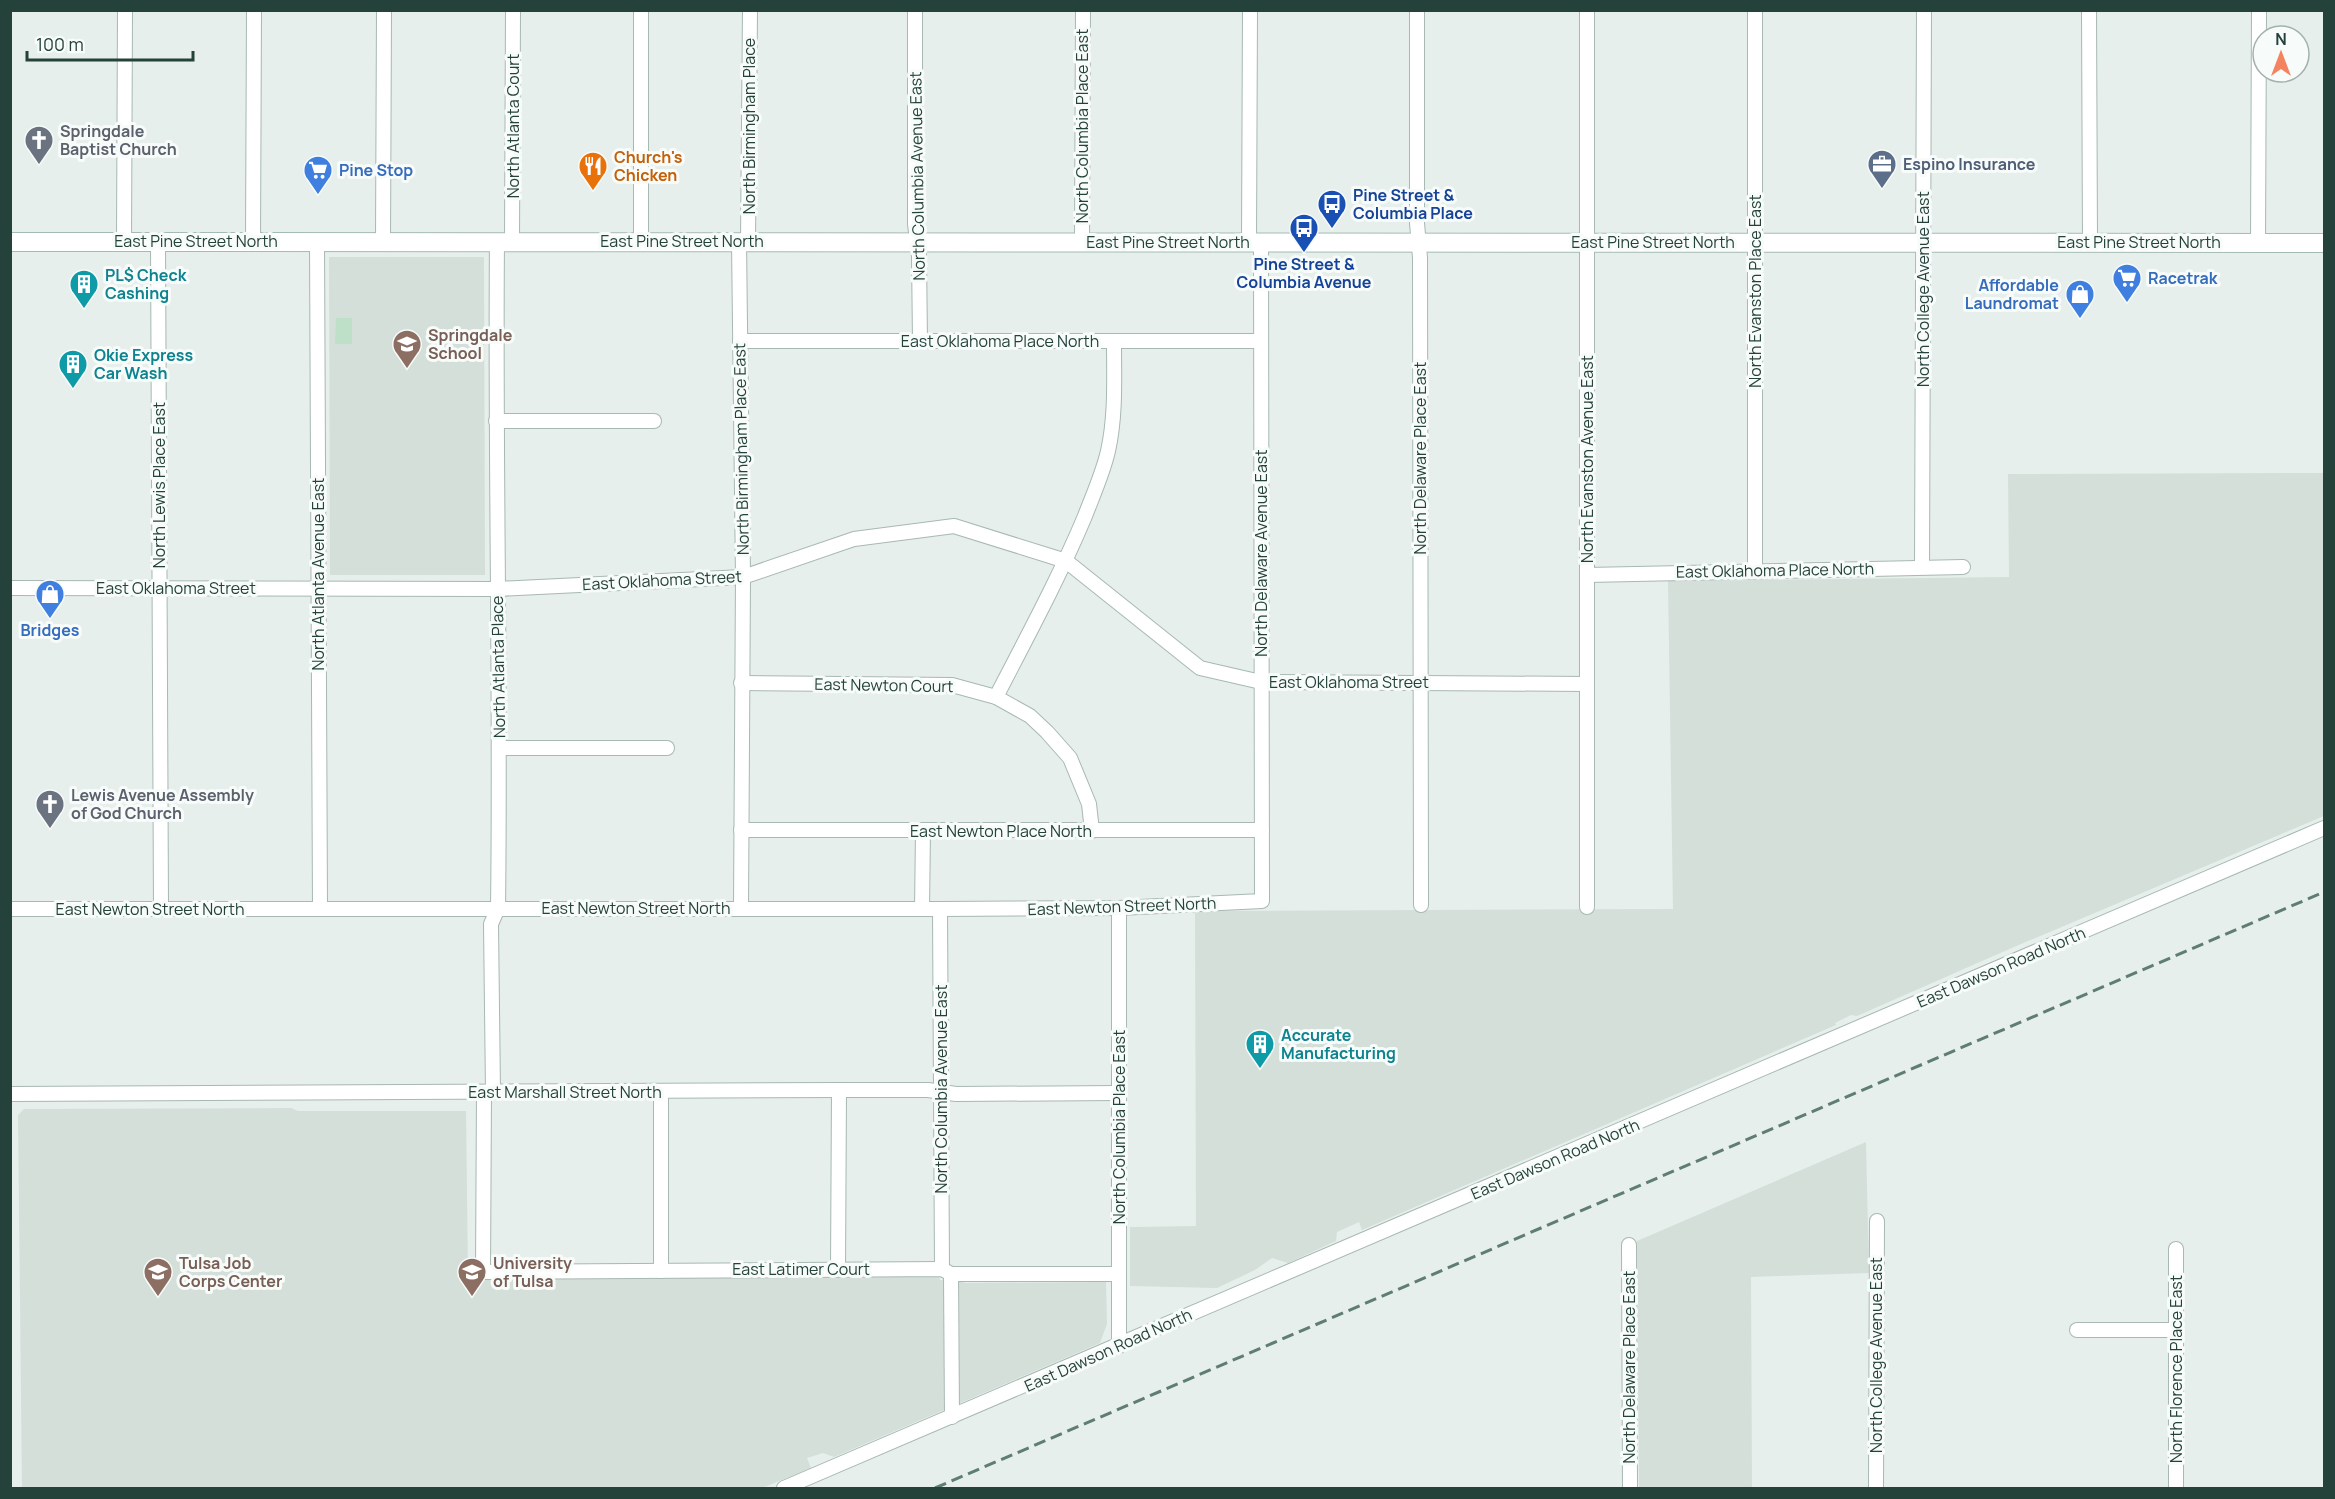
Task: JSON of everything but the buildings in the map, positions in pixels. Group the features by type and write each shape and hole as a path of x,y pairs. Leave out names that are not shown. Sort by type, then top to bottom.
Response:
{"main road":[{"name":"East Pine Street North","path":"10,242 2325,243"}],"street":[{"path":"124,242 125,10"},
{"path":"253,241 254,10"},
{"path":"383,241 384,10"},
{"name":"North Atlanta Court","path":"505,241 513,10"},
{"path":"641,10 641,241"},
{"name":"North Birmingham Place","path":"744,241 750,10"},
{"name":"North Columbia Avenue East","path":"915,10 915,224 920,341"},
{"name":"North Columbia Place East","path":"1082,242 1083,10"},
{"name":"North Delaware Avenue East","path":"1250,10 1255,242 1260,341 1262,901"},
{"name":"North Delaware Place East","path":"1417,10 1421,905"},
{"name":"North Evanston Avenue East","path":"1587,10 1587,907"},
{"name":"North Evanston Place East","path":"1755,10 1755,571"},
{"name":"North College Avenue East","path":"1923,567 1924,10"},
{"path":"2089,10 2090,243"},
{"path":"2258,242 2259,10"},
{"name":"North Atlanta Avenue East","path":"317,241 320,908"},
{"name":"North Atlanta Place","path":"483,1272 491,924 498,908 500,748 496,421 505,241"},
{"name":"North Birmingham Place East","path":"741,908 743,577 740,341 744,241"},
{"name":"North Lewis Place East","path":"158,242 161,909"},
{"name":"East Oklahoma Place North","path":"740,341 1260,341"},
{"path":"996,697 1066,561 1108,453 1114,407 1114,341"},
{"path":"496,421 654,421"},
{"name":"East Oklahoma Street","path":"10,588 497,589 743,577 854,538 954,526 1066,561 1200,668 1261,682 1587,684"},
{"name":"East Oklahoma Place North","path":"1587,574 1963,567"},
{"name":"East Newton Court","path":"741,683 951,685 996,697 1030,716 1070,758 1089,804 1092,831"},
{"path":"500,748 667,748"},
{"name":"East Dawson Road North","path":"784,1488 2325,828"},
{"name":"East Newton Place North","path":"741,830 1262,830"},
{"path":"922,909 923,831"},
{"name":"East Newton Street North","path":"10,909 1119,908 1262,901"},
{"name":"North Columbia Place East","path":"1119,908 1119,1346"},
{"name":"North Columbia Avenue East","path":"940,909 941,1092 952,1418"},
{"path":"838,1269 839,1090"},
{"name":"East Marshall Street North","path":"10,1094 839,1090 956,1094 1119,1092"},
{"path":"661,1091 661,1271"},
{"name":"North College Avenue East","path":"1876,1488 1877,1221"},
{"name":"North Delaware Place East","path":"1629,1245 1629,1488"},
{"name":"North Florence Place East","path":"2176,1249 2176,1488"},
{"name":"East Latimer Court","path":"483,1272 838,1269 1119,1274"},
{"path":"2077,1330 2176,1330"}],"shaded area":[{"name":"Springdale School","path":"329,257 484,257 485,575 330,575"},
{"path":"2324,473 2324,816 1857,1016 1851,1015 1835,1023 1836,1025 1362,1230 1359,1222 1337,1232 1336,1241 1288,1263 1272,1258 1255,1270 1217,1288 1130,1286 1130,1227 1196,1226 1195,911 1673,909 1668,581 2009,577 2008,474"},
{"path":"291,1108 298,1111 466,1111 468,1277 939,1276 940,1280 957,1280 965,1283 1106,1282 1107,1324 1100,1343 834,1457 823,1453 807,1458 811,1468 762,1488 22,1488 18,1115 24,1109"},
{"path":"1866,1142 1869,1273 1751,1277 1752,1488 1639,1488 1637,1241"}],"green space":[{"path":"336,318 352,318 352,344 335,344"}],"railway":[{"path":"935,1488 2324,892"}],"place":[{"name":"Springdale Baptist Church","path":"39,166"},
{"name":"Espino Insurance","path":"1882,190"},
{"name":"Church's Chicken","path":"593,192"},
{"name":"Pine Stop","path":"318,196"},
{"name":"Pine Street & Columbia Place","path":"1332,230"},
{"name":"Pine Street & Columbia Avenue","path":"1304,254"},
{"name":"Racetrak","path":"2127,304"},
{"name":"PL$ Check Cashing","path":"84,310"},
{"name":"Affordable Laundromat","path":"2080,320"},
{"name":"Springdale School","path":"407,370"},
{"name":"Okie Express Car Wash","path":"73,390"},
{"name":"Bridges","path":"50,620"},
{"name":"Lewis Avenue Assembly of God Church","path":"50,830"},
{"name":"Accurate Manufacturing","path":"1260,1070"},
{"name":"Tulsa Job Corps Center","path":"158,1298"},
{"name":"University of Tulsa","path":"472,1298"}]}
